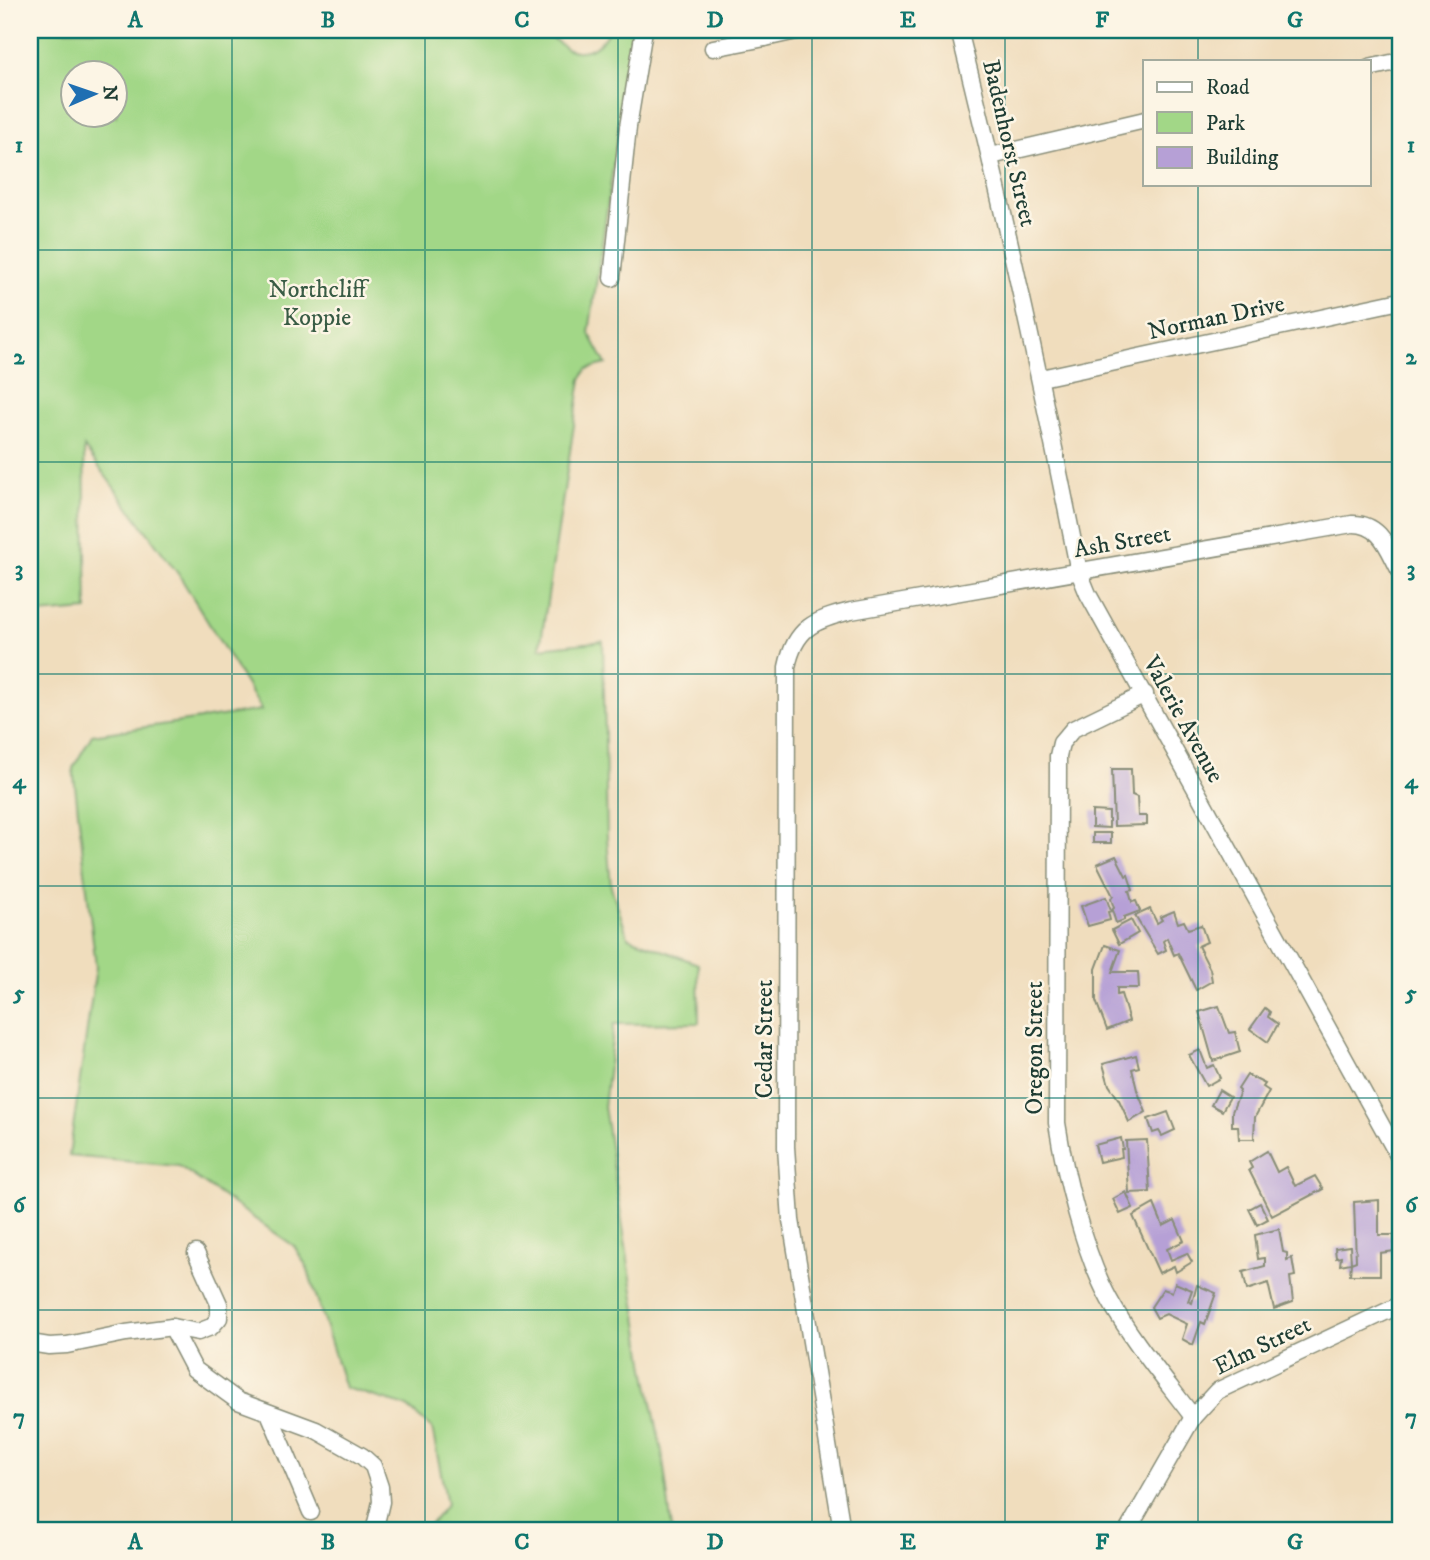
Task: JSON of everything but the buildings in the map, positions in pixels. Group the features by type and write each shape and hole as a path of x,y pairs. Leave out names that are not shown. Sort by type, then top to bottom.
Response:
{"street":[{"path":"612,278 628,127 644,30"},
{"path":"713,48 764,34 802,30"},
{"name":"Badenhorst Street","path":"959,30 1016,267"},
{"path":"1370,68 1400,61"},
{"path":"991,156 1143,120"},
{"name":"Valerie Avenue","path":"1016,267 1079,572 1088,594 1400,1159"},
{"name":"Norman Drive","path":"1041,378 1400,301"},
{"name":"Ash Street","path":"882,606 1352,524 1370,525 1377,530 1400,571"},
{"name":"Cedar Street","path":"842,1530 791,1220 786,1147 787,667 791,649 801,632 817,621 850,611 882,606"},
{"name":"Oregon Street","path":"1145,694 1073,729 1064,737 1059,749 1057,1124 1063,1161 1096,1273 1121,1318 1193,1418"},
{"path":"30,1343 67,1345 172,1327 198,1332 211,1327 219,1318 219,1304 197,1254"},
{"name":"Elm Street","path":"1128,1530 1193,1418 1217,1391 1400,1305"},
{"path":"172,1327 194,1369 237,1401 316,1430 362,1456 373,1466 381,1502 376,1523"},
{"path":"269,1413 311,1512"}],"green space":[{"name":"Northcliff Koppie","path":"30,30 517,30 549,37 568,49 581,51 593,48 609,30 633,30 589,333 606,364 587,369 581,379 540,648 603,641 607,837 611,887 628,937 698,964 699,1023 614,1024 604,1107 646,1374 662,1452 672,1530 426,1530 447,1504 432,1428 406,1406 345,1388 307,1267 294,1246 179,1166 69,1156 96,967 73,768 92,735 262,710 179,575 84,447 87,610 38,614 30,607"}]}
